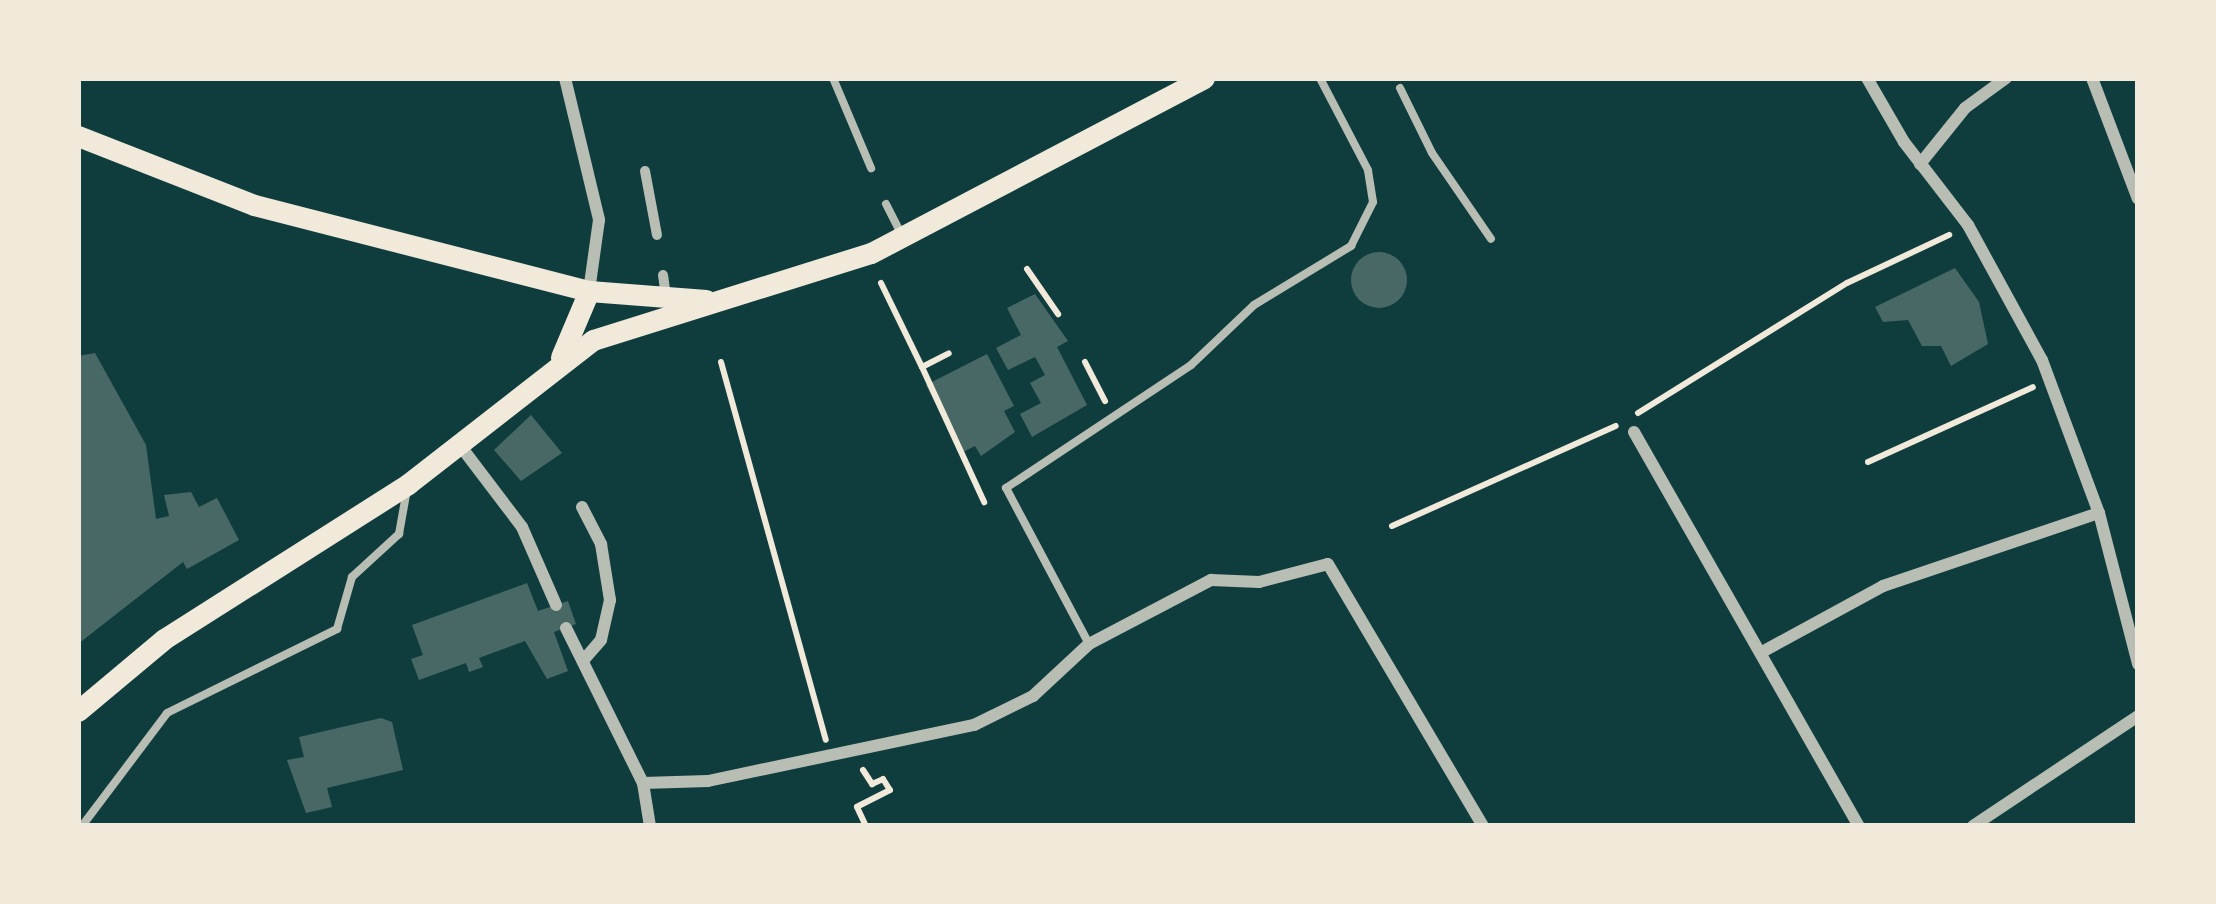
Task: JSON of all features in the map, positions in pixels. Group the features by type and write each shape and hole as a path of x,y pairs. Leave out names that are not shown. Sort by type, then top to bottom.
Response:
{"main road":[{"path":"78,711 181,627 408,484 592,340 707,300 811,276 902,237 1204,78"},
{"path":"78,136 254,205 589,291 665,285 707,300"},
{"path":"554,368 589,291"}],"street":[{"path":"565,78 599,220 589,291"},
{"path":"1868,78 1920,164 1968,226 2049,380 2098,513 2138,664"},
{"path":"1920,164 1965,108 2006,78"},
{"path":"2092,78 2138,199"},
{"path":"645,171 657,235"},
{"path":"1634,432 1858,826"},
{"path":"459,444 522,526 556,605"},
{"path":"582,507 601,544 610,600 602,640 583,661"},
{"path":"1762,652 1883,586 2098,513"},
{"path":"643,783 708,781 830,752 894,746 974,724 1050,680 1089,644 1211,580 1259,582 1328,564 1483,826"},
{"path":"566,628 643,783 650,826"},
{"path":"1973,826 2138,716"}],"lane":[{"path":"833,78 872,168"},
{"path":"1089,644 1006,488 1190,365 1254,305 1351,246 1367,221 1367,170 1321,78"},
{"path":"1400,88 1432,153 1491,239"},
{"path":"886,204 902,237"},
{"path":"82,826 167,713 337,628 352,577 400,534 408,484"}],"path":[{"path":"1391,526 1593,440 1847,283 1968,226"},
{"path":"1027,269 1058,314"},
{"path":"881,283 984,502"},
{"path":"922,367 949,352"},
{"path":"721,362 787,620 830,752 844,777 864,770 872,784 883,779 890,790 857,807 866,826"},
{"path":"1084,362 1114,418"},
{"path":"1868,462 2049,380"}],"building":[{"path":"1379,252 1399,260 1407,280 1399,300 1379,308 1359,300 1351,280 1359,260"},
{"path":"1955,268 1979,302 1988,344 1951,366 1941,346 1922,346 1908,320 1883,322 1875,307"},
{"path":"1035,294 1068,341 1057,347 1087,405 1032,437 1020,414 1041,403 1030,383 1045,375 1035,357 1008,370 996,348 1021,335 1007,308"},
{"path":"95,353 146,445 156,519 169,516 164,495 191,492 199,507 217,498 239,540 187,569 183,562 78,644 78,356"},
{"path":"987,354 1014,406 1004,411 1015,432 981,456 975,446 961,453 926,385"},
{"path":"531,415 562,453 521,481 494,450"},
{"path":"527,583 538,611 568,601 576,624 554,632 568,671 547,679 525,641 479,658 483,667 469,672 466,663 419,680 411,659 423,655 412,625"},
{"path":"381,718 392,722 403,770 327,788 332,807 306,813 287,760 304,757 299,737"}]}
